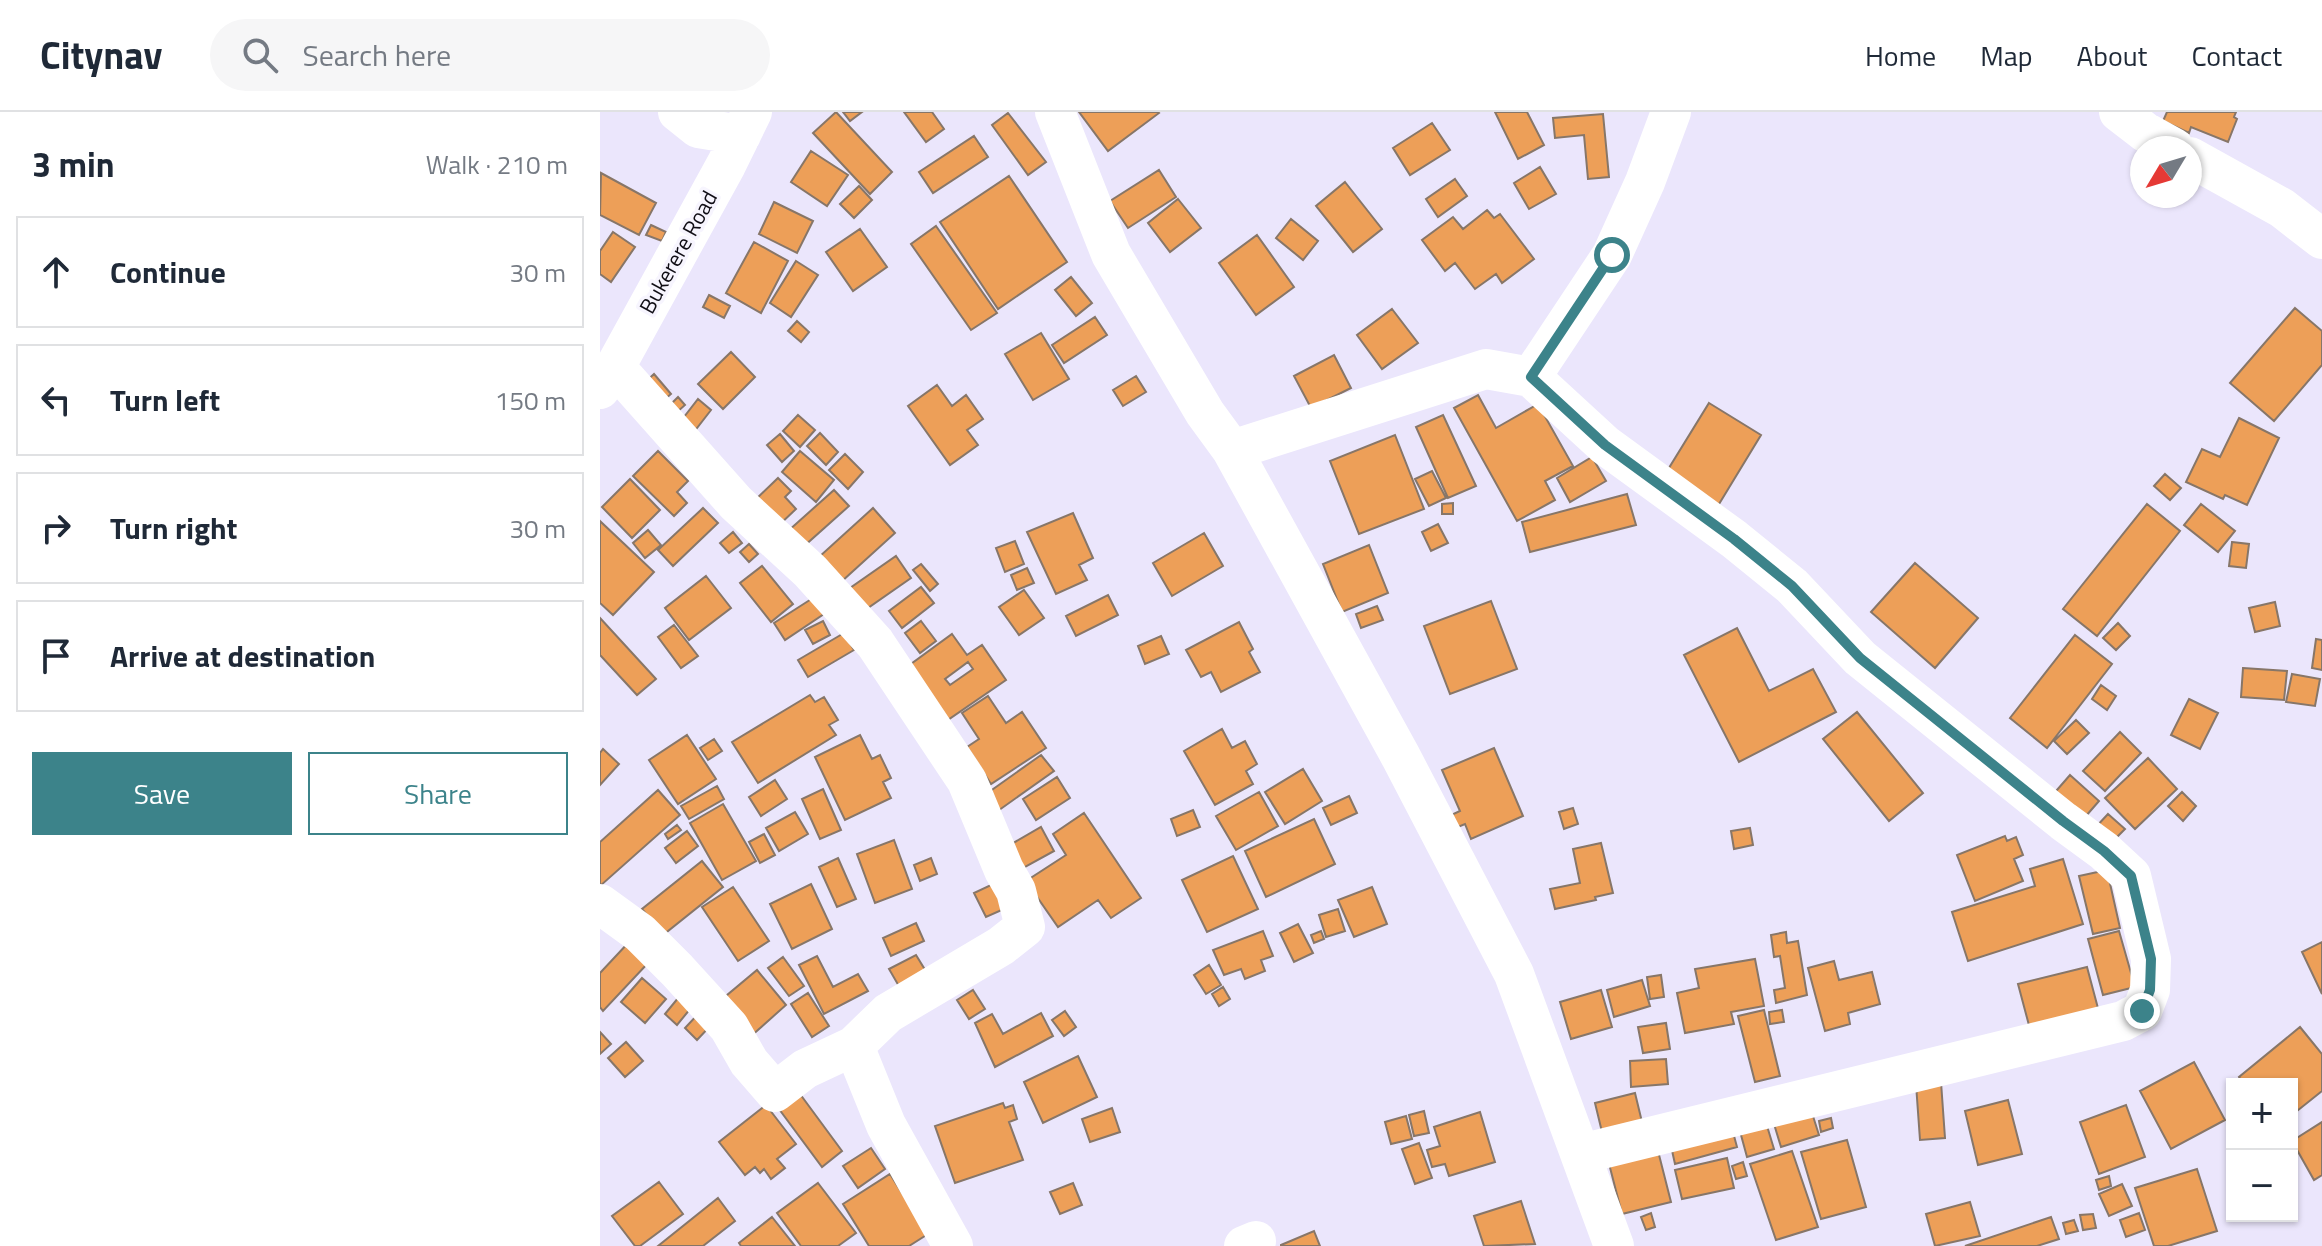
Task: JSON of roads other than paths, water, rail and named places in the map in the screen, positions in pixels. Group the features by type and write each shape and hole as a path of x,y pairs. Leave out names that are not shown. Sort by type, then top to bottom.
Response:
{"street":[{"path":"678,112 698,128 746,124"},
{"path":"1055,112 1111,254 1205,413 1232,450 1401,757 1514,974 1614,1246"},
{"path":"1531,377 1612,255 1645,182 1671,112"},
{"path":"2119,112 2152,136"},
{"name":"Bukerere Road","path":"607,378 746,124"},
{"path":"2202,164 2282,208 2322,239"},
{"path":"1232,450 1486,369 1531,377 1605,445 1734,539 1792,586 1860,658 2104,851 2131,876 2151,959 2150,990 2142,1011 2123,1021 1581,1154"},
{"path":"600,904 640,933 677,970 729,1027 749,1062 775,1092 805,1069 854,1046 888,1013 1001,946 1025,927 1016,891 1004,870 967,781 875,643 810,571 607,378"},
{"path":"854,1046 886,1125 953,1246"}]}
